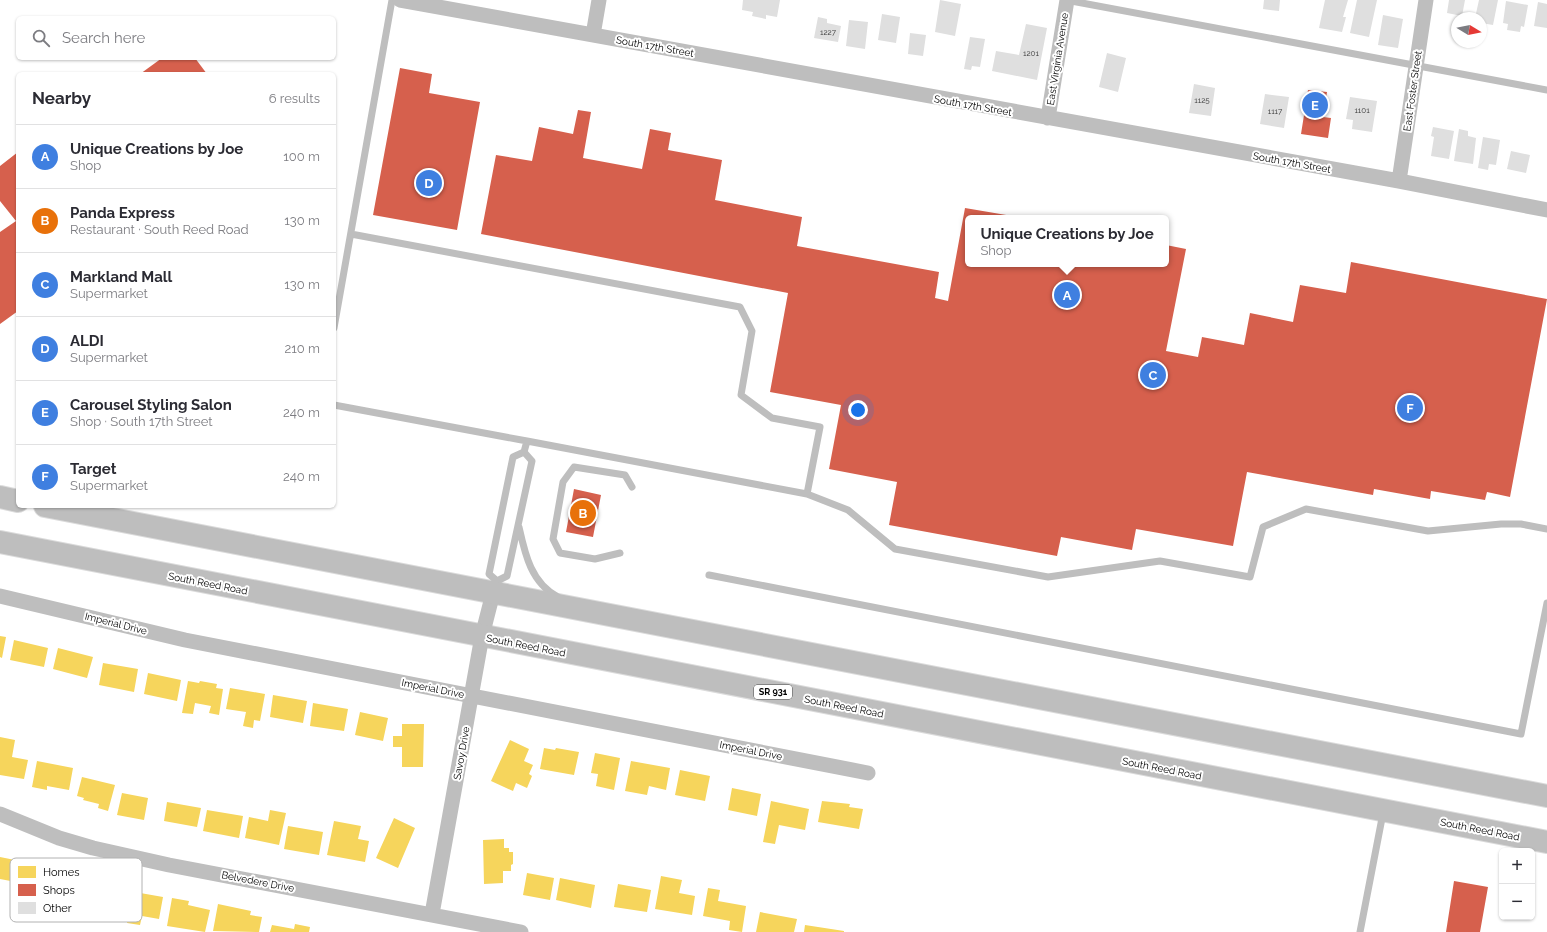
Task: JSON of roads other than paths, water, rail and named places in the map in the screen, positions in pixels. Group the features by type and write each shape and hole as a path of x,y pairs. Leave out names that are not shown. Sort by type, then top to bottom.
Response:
{"main road":[{"path":"0,497 16,501"},
{"path":"56,508 495,587 585,610 1547,796"},
{"name":"South Reed Road","path":"0,542 1547,842"}],"street":[{"name":"South 17th Street","path":"400,0 1398,181 1547,210"},
{"path":"593,35 599,0"},
{"name":"East Virginia Avenue","path":"1048,118 1066,0"},
{"name":"East Foster Street","path":"1398,181 1426,0"},
{"name":"Savoy Drive","path":"432,914 482,636 495,587"},
{"name":"Imperial Drive","path":"0,596 185,640 868,773"},
{"name":"Belvedere Drive","path":"0,814 58,838 138,858"},
{"name":"Belvedere Drive","path":"142,859 521,932"}],"lane":[{"path":"336,317 392,0"},
{"path":"1066,0 1547,90"},
{"path":"351,234 740,307 752,330 741,394 772,418 820,427 807,494"},
{"path":"336,405 807,494 848,510 895,549 1048,577 1160,561 1250,577 1263,527 1306,509 1428,531 1501,524 1521,524 1547,528"},
{"path":"524,452 532,461 507,576 495,587 489,574 514,457 524,452 527,442"},
{"path":"620,553 595,560 560,554 553,538 563,482 574,467 625,475 632,487"},
{"path":"518,524 528,563 538,582 554,595 585,610"},
{"path":"709,575 1521,734 1547,603"},
{"path":"1360,932 1384,810"}],"place":[{"name":"Carousel Styling Salon","path":"1315,105"},
{"name":"ALDI","path":"429,183"},
{"name":"Unique Creations by Joe","path":"1067,295"},
{"name":"Markland Mall","path":"1153,375"},
{"name":"Target","path":"1410,408"},
{"name":"Panda Express","path":"583,513"}]}
